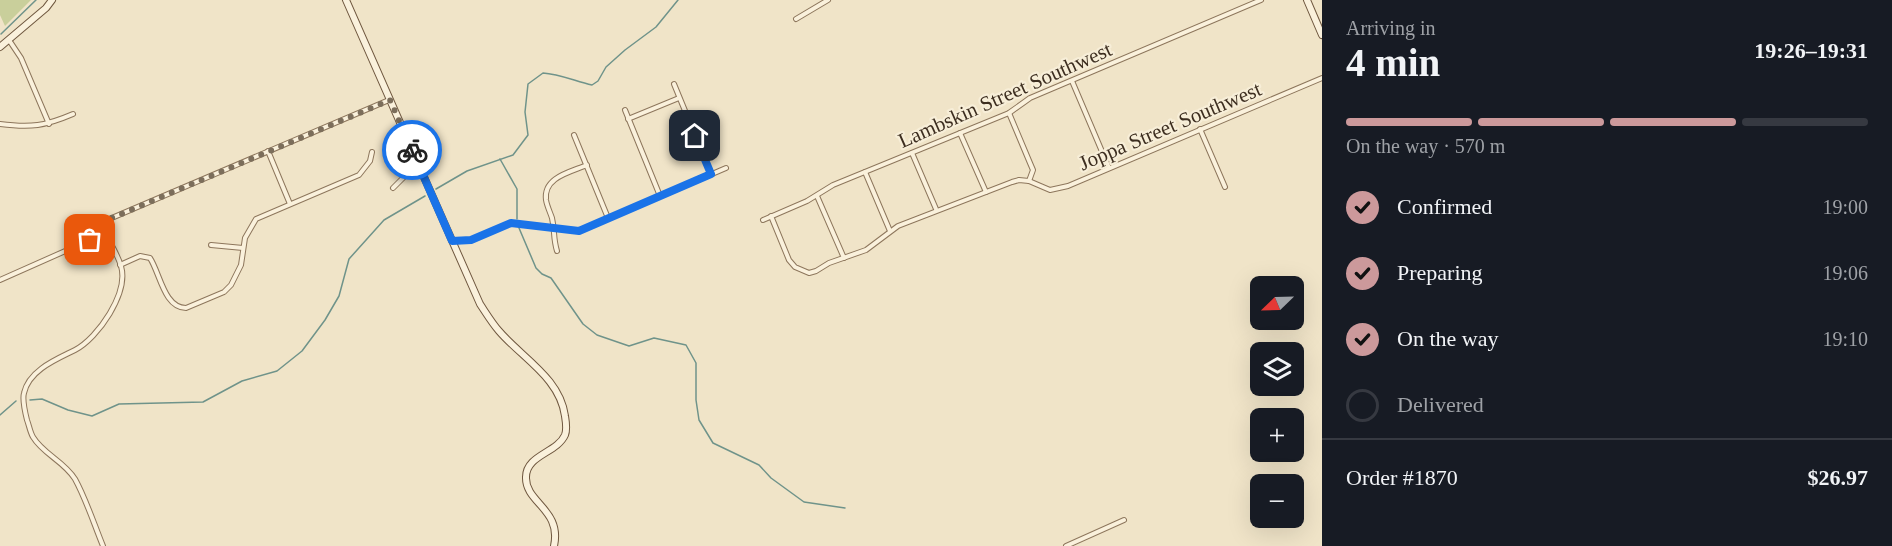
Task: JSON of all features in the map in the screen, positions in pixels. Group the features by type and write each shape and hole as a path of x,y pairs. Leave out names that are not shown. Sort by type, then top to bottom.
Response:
{"street":[{"path":"0,47 52,0"},
{"path":"346,0 480,304 500,332 553,386 561,398 566,423 565,434 557,446 528,465 526,475 526,484 532,495 548,512 555,526 554,546"},
{"path":"796,19 828,0"},
{"name":"Lambskin Street Southwest","path":"763,220 865,172 1009,113 1030,98 1261,0"},
{"path":"1307,0 1322,35"},
{"path":"9,40 21,58 49,123"},
{"name":"Joppa Street Southwest","path":"1029,181 1050,190 1057,190 1322,78"},
{"path":"1072,81 1109,168"},
{"path":"674,84 711,174"},
{"path":"628,118 679,98"},
{"path":"0,280 90,240 103,229 107,220 390,100"},
{"path":"625,110 660,196"},
{"path":"771,216 789,260 801,271 808,273 866,250 898,225 936,209 1012,182 1029,181 1032,170 1030,163 1009,113"},
{"path":"0,124 34,127 73,114"},
{"path":"1200,129 1225,187"},
{"path":"960,133 986,192"},
{"path":"574,135 608,218"},
{"path":"268,151 290,204"},
{"path":"120,265 140,256 150,258 170,301 179,308 186,308 224,292 231,285 241,265 245,238 256,219 359,175 370,161 372,152"},
{"path":"912,153 936,209"},
{"path":"393,188 419,165"},
{"path":"557,251 546,190 558,177 586,165"},
{"path":"452,241 471,240 507,224 579,231 726,168"},
{"path":"865,172 890,231"},
{"path":"817,196 844,258"},
{"path":"103,229 120,265 121,285 117,298 104,322 85,343 76,350 56,358 39,371 30,381 24,393 25,412 33,437 68,470 75,480 103,546"},
{"path":"212,245 243,248"},
{"path":"1066,546 1124,520"}],"green space":[{"path":"0,0 31,0 5,26 0,15"}],"waterway":[{"path":"1,34 36,0"},
{"path":"436,189 467,171 513,155 528,135 525,112 528,84 543,73 592,85 598,81 606,67 656,27 678,0"},
{"path":"500,159 517,189 517,219"},
{"path":"30,400 42,399 68,410 92,416 119,404 203,402 242,381 277,371 302,351 325,320 339,296 349,259 384,220 425,196"},
{"path":"519,228 536,268 551,278 583,324 597,335 629,346 654,338 686,345 696,363 696,400 699,420 713,443 759,465 771,478 804,502 845,508"},
{"path":"0,415 16,401"}],"way so far":[{"path":"90,240 103,229 107,220 145,202 390,100 412,150"}],"route":[{"path":"412,150 452,241 471,240 504,224 511,223 579,231 711,174 695,136"}]}
